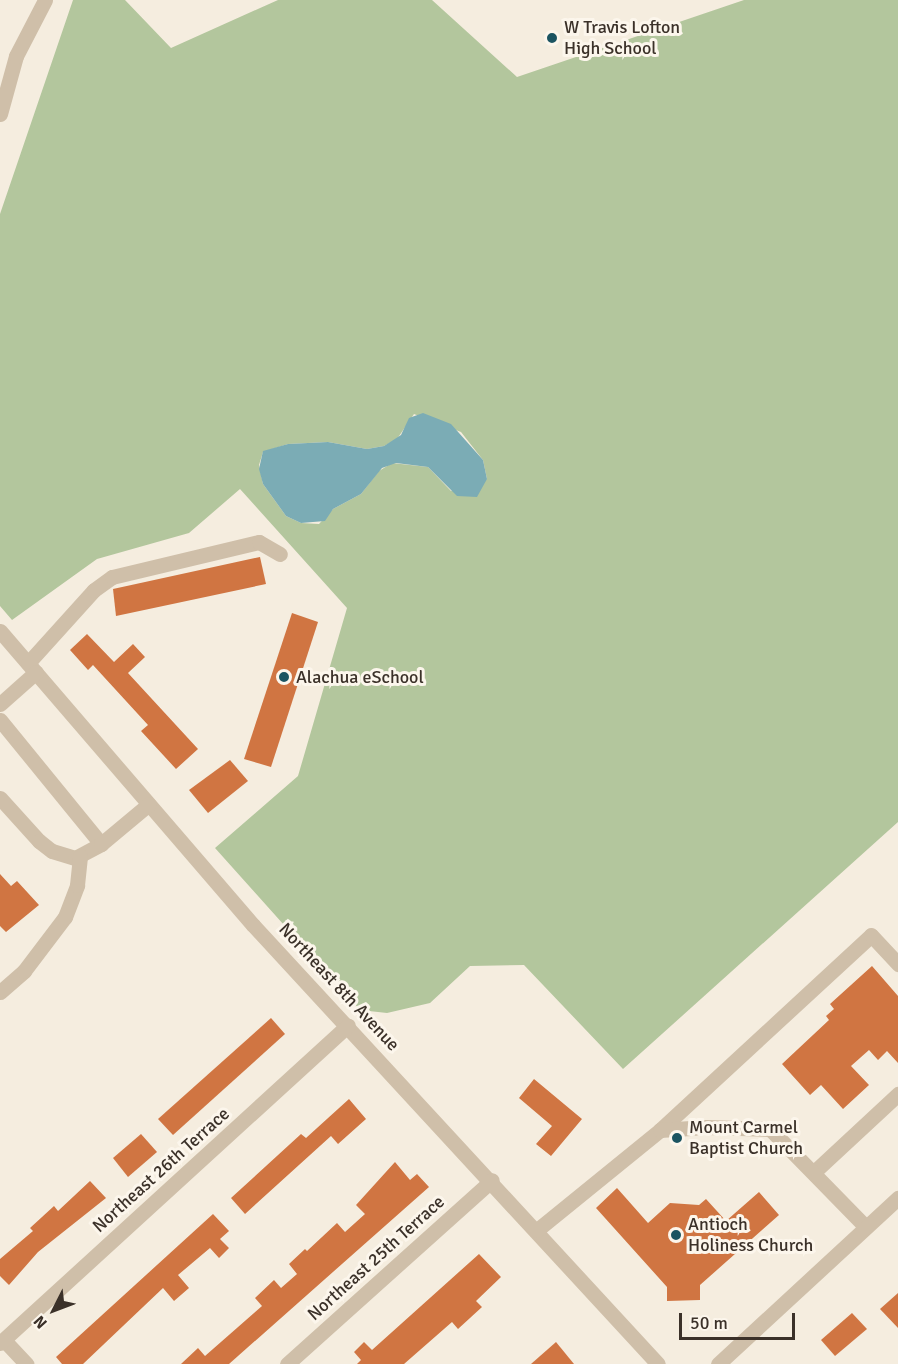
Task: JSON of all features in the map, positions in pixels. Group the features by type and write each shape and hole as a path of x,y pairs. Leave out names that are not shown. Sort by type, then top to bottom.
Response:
{"street":[{"path":"0,114 16,56 45,0"},
{"path":"0,704 94,590 112,578 259,542 279,554"},
{"name":"Northeast 8th Avenue","path":"0,631 253,925 492,1180 658,1364"},
{"path":"0,720 101,844"},
{"path":"0,798 52,850 64,856 80,856 101,844 149,804"},
{"path":"0,992 24,972 65,917 77,885 80,856"},
{"path":"537,1230 660,1130 872,935 898,964"},
{"name":"Northeast 26th Terrace","path":"2,1341 348,1025"},
{"path":"814,1172 898,1094"},
{"path":"660,1130 770,1129 866,1227"},
{"name":"Northeast 25th Terrace","path":"287,1364 492,1180"},
{"path":"718,1364 898,1198"},
{"path":"2,1341 26,1364"}],"green space":[{"path":"73,0 125,0 171,48 278,0 432,0 517,77 744,0 898,0 898,822 623,1069 524,965 470,966 430,1003 387,1013 360,1010 215,848 298,776 347,608 240,489 189,533 97,559 12,620 0,606 0,214","holes":["414,414 461,432 483,460 487,479 451,491 428,467 392,463 379,471 361,494 333,509 319,524 301,523 286,516 263,484 259,465 263,452 288,444 328,442 367,449 384,446 397,439"]}],"water":[{"path":"423,413 451,424 483,460 487,479 477,497 457,496 428,467 396,463 382,468 361,494 333,509 325,521 301,523 286,516 263,484 259,469 263,451 288,444 328,442 367,449 384,446 401,435 409,418"}],"building":[{"path":"260,557 266,584 116,616 113,589"},
{"path":"292,613 318,622 271,767 244,759"},
{"path":"87,634 114,662 133,644 145,657 128,673 198,749 176,769 141,731 148,725 93,665 88,670 70,650"},
{"path":"230,760 248,781 208,813 189,790"},
{"path":"0,874 11,886 17,881 39,905 6,932 0,926"},
{"path":"872,966 898,996 898,1063 887,1051 878,1060 869,1050 851,1066 869,1085 843,1109 821,1085 810,1095 782,1064 829,1020 826,1016 834,1009 830,1004"},
{"path":"271,1018 285,1034 173,1135 158,1119"},
{"path":"534,1079 582,1119 551,1156 536,1144 552,1126 519,1098"},
{"path":"349,1099 366,1119 338,1144 331,1136 245,1214 231,1198 301,1134 306,1138"},
{"path":"141,1134 157,1152 128,1177 113,1158"},
{"path":"395,1162 410,1180 417,1174 429,1187 229,1364 181,1364 198,1348 205,1356 262,1306 255,1298 274,1280 281,1288 297,1274 289,1264 305,1249 307,1251 337,1223 345,1232 365,1214 356,1205"},
{"path":"90,1181 106,1198 38,1252 9,1285 0,1276 0,1259 33,1231 30,1228 54,1206 58,1211"},
{"path":"617,1188 648,1223 670,1203 699,1205 706,1199 726,1221 759,1192 779,1215 700,1285 700,1300 667,1301 667,1287 596,1208"},
{"path":"213,1214 229,1231 220,1239 229,1248 219,1258 210,1248 178,1275 189,1288 174,1301 163,1288 83,1364 62,1364 56,1357"},
{"path":"479,1254 501,1277 476,1301 482,1307 458,1329 452,1322 404,1364 357,1364 361,1360 354,1352 364,1342 372,1350"},
{"path":"898,1293 898,1328 880,1309"},
{"path":"852,1313 867,1329 835,1356 821,1340"},
{"path":"556,1342 574,1364 531,1364"}],"place":[{"name":"W Travis Lofton High School","path":"552,38"},
{"name":"Alachua eSchool","path":"284,677"},
{"name":"Mount Carmel Baptist Church","path":"677,1138"},
{"name":"Antioch Holiness Church","path":"676,1235"}]}
